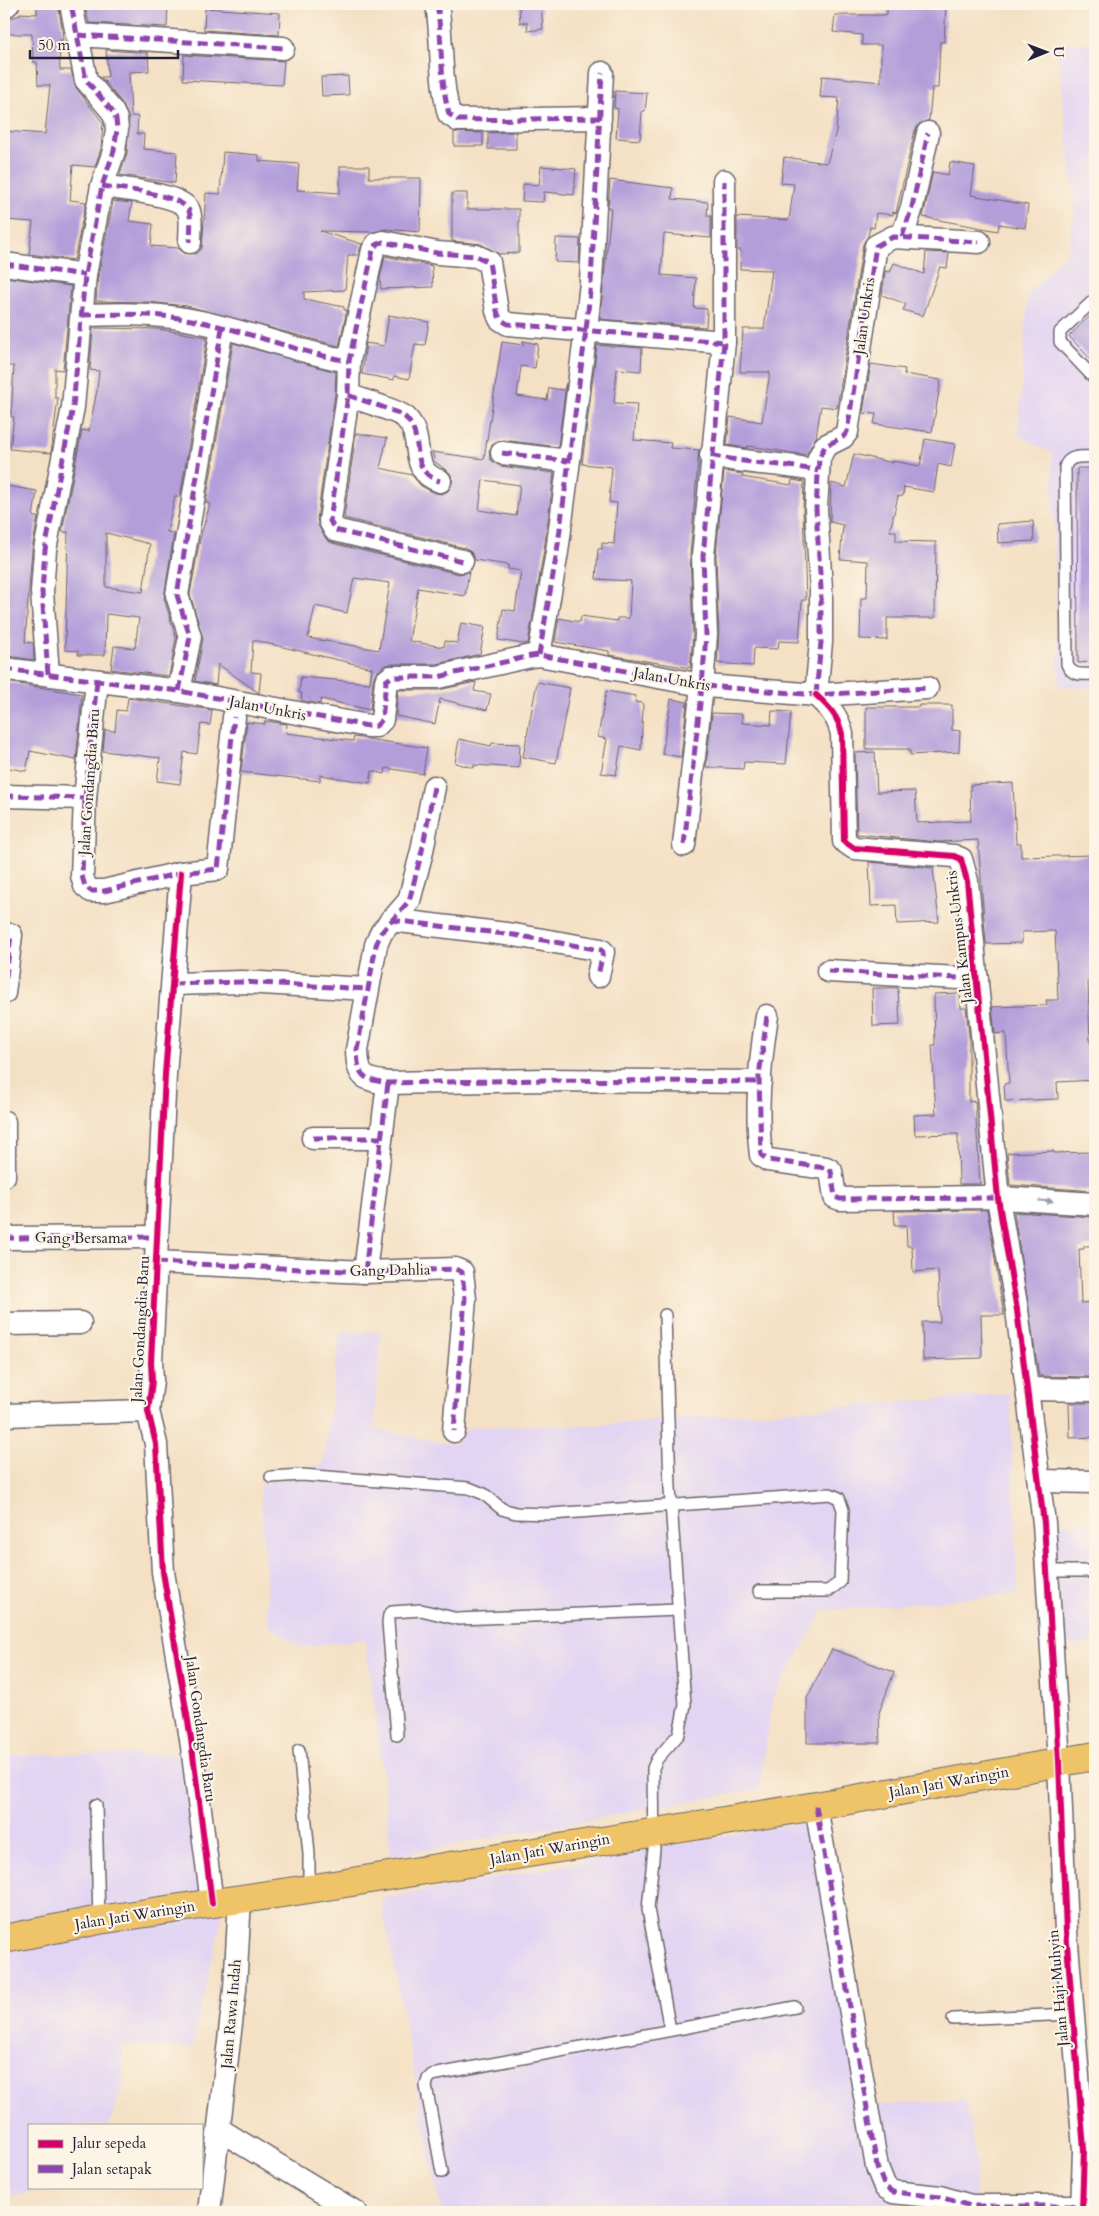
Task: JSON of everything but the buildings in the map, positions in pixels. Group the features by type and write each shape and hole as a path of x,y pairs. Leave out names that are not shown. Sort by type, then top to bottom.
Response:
{"main road":[{"name":"Jalan Jati Waringin","path":"4,1940 99,1920 309,1889 654,1831 816,1806 1095,1756"}],"street":[{"path":"48,674 42,592 45,550 73,407 85,275 102,186 114,151 116,119 86,80 71,4"},
{"path":"437,4 441,32 441,81 449,114 458,120 600,118"},
{"path":"78,36 283,48"},
{"path":"539,655 557,552 586,330 602,73"},
{"path":"902,237 912,207 928,133"},
{"path":"684,845 702,686 706,634 703,556 724,342 724,181"},
{"path":"102,186 175,199 187,207 190,213 190,242"},
{"name":"Jalan Unkris","path":"4,668 179,691 368,726 376,726 382,720 386,681 391,677 438,677 539,655 702,686 816,695 821,642 821,588 816,509 818,471 821,451 843,437 847,432 876,246 884,239 902,237 980,242"},
{"path":"462,561 335,530 330,521 330,508 348,395 349,361 373,250 377,244 382,242 437,253 476,256 489,262 497,312 500,319 508,324 724,342"},
{"path":"4,264 85,275"},
{"path":"82,314 126,314 185,319 275,341 326,357 349,361"},
{"path":"179,691 190,637 177,595 222,328"},
{"path":"348,395 404,416 415,430 420,467 429,478 440,481"},
{"path":"502,453 568,461"},
{"path":"712,455 732,461 795,466 818,471"},
{"name":"Jalan Gondangdia Baru","path":"97,681 85,798 82,876 84,886 91,891 104,891 181,873 165,1075 152,1381 148,1411 156,1444 163,1572 191,1739 212,1903"},
{"path":"816,695 927,688"},
{"name":"Jalan Kampus Unkris","path":"816,695 831,708 839,720 842,734 844,841 854,848 954,856 961,859 967,881 998,1198 1028,1389 1040,1481"},
{"path":"181,873 218,869 234,717"},
{"path":"434,787 422,851 409,901 381,933 376,945 357,1050 358,1066 362,1076 368,1080 388,1082 546,1080 760,1082"},
{"path":"4,796 85,798"},
{"path":"391,920 514,935 600,950 604,952 598,976"},
{"path":"4,993 11,935"},
{"path":"828,971 977,979"},
{"path":"173,984 242,982 367,989"},
{"path":"767,1016 760,1082 761,1155 768,1160 826,1168 831,1171 835,1197 998,1198 1095,1204"},
{"path":"365,1272 388,1082"},
{"path":"4,1122 4,1176"},
{"path":"314,1138 381,1138"},
{"name":"Gang Bersama","path":"4,1238 158,1237"},
{"name":"Gang Dahlia","path":"156,1262 365,1272 455,1269 462,1272 466,1299 454,1431"},
{"path":"4,1324 80,1323"},
{"path":"1028,1389 1095,1390"},
{"path":"4,1415 148,1411"},
{"path":"1040,1481 1095,1482"},
{"name":"Jalan Haji Muhyin","path":"1040,1481 1048,1571 1066,1932 1073,2014 1090,2150 1082,2210"},
{"path":"816,1806 877,2167 885,2187 893,2192 940,2196 971,2206 1070,2206 1082,2210"},
{"name":"Jalan Rawa Indah","path":"209,2212 235,1989 240,1899"},
{"path":"220,2130 355,2212"}],"lane":[{"path":"1095,299 1060,332 1059,337 1060,342 1095,379"},
{"path":"1095,457 1072,457 1067,461 1065,477 1067,664 1069,670 1073,673 1095,674"},
{"path":"665,1315 665,1384 671,1506 685,1705 679,1734 657,1759 653,1768 654,1831 648,1909 670,2030"},
{"path":"272,1476 302,1475 469,1488 484,1494 502,1509 516,1513 581,1514 830,1494 839,1498 843,1510 840,1582 836,1588 828,1591 759,1591"},
{"path":"1048,1571 1087,1571 1095,1574"},
{"path":"396,1735 388,1622 389,1615 392,1612 421,1610 458,1619 678,1610"},
{"path":"299,1750 309,1854 309,1889"},
{"path":"96,1805 99,1920"},
{"path":"442,2172 426,2086 428,2079 432,2075 795,2007"},
{"path":"954,2019 1073,2014"}],"shaded area":[{"path":"1057,43 1095,43 1095,688 1059,686 1052,453 1018,435 1028,293 1068,251 1075,206"},
{"path":"381,1331 374,1429 455,1445 469,1427 599,1425 1010,1394 1018,1594 823,1611 772,1699 759,1789 391,1856 384,1779 365,1639 300,1647 269,1626 260,1485 323,1464 340,1333"},
{"path":"1095,1522 1095,1643 1063,1646 1051,1524"},
{"path":"198,1754 223,1912 192,2048 123,2046 123,2086 109,2124 28,2124 28,2188 54,2188 4,2197 4,1755"},
{"path":"811,1820 860,2107 965,2099 975,2151 976,2212 441,2212 381,1899"}],"marked path":[{"path":"4,7 8,4"},
{"path":"48,674 42,592 45,550 73,407 85,275 102,186 114,151 117,129 116,119 112,111 86,80 71,4"},
{"path":"437,4 442,73 449,114 458,120 600,118"},
{"path":"78,35 283,48"},
{"path":"539,655 557,552 586,330 591,282 602,73"},
{"path":"902,237 912,207 928,133"},
{"path":"684,845 702,686 706,635 703,556 724,342 724,181"},
{"path":"102,186 163,196 184,205 190,215 190,242"},
{"path":"816,695 821,642 821,589 816,509 819,458 825,446 843,437 847,432 876,246 893,237 979,242"},
{"path":"462,561 335,530 330,521 348,395 349,361 373,250 377,244 383,242 437,253 476,256 489,262 497,311 500,319 508,324 724,342"},
{"path":"4,264 85,275"},
{"path":"82,315 121,314 185,319 227,328 308,352 349,361"},
{"path":"179,691 190,637 177,595 222,328"},
{"path":"348,395 388,409 406,418 412,426 420,462 424,470 430,476 440,481"},
{"path":"502,453 568,461"},
{"path":"711,455 818,471"},
{"path":"4,669 179,691 368,726 376,726 382,720 386,681 391,677 438,677 539,655 707,686 816,695 927,688"},
{"path":"97,681 85,798 82,876 85,886 91,891 104,891 181,873 218,869 234,717"},
{"path":"434,787 422,851 409,901 381,933 376,945 357,1050 359,1066 364,1076 388,1083 546,1080 760,1082"},
{"path":"4,796 85,798"},
{"path":"391,920 514,935 601,950 603,952 598,976"},
{"path":"4,993 11,935"},
{"path":"828,971 977,979"},
{"path":"173,984 242,982 367,989"},
{"path":"767,1016 759,1076 761,1155 768,1160 826,1168 831,1171 835,1197 840,1199 998,1198 997,1194"},
{"path":"365,1272 388,1083"},
{"path":"4,1122 4,1176"},
{"path":"313,1138 381,1138"},
{"path":"4,1238 157,1237"},
{"path":"156,1262 365,1272 455,1269 462,1272 465,1299 454,1431"},
{"path":"816,1806 877,2167 885,2187 893,2192 940,2197 971,2206 1070,2206 1082,2209"}],"cycle path":[{"path":"816,695 832,712 842,734 844,841 854,848 954,856 961,859 967,881 998,1198 1017,1310 1044,1523 1059,1762 1066,1932 1084,2149 1082,2212"},
{"path":"181,873 165,1075 151,1362 152,1381 148,1411 156,1444 163,1572 191,1739 212,1903"}]}
